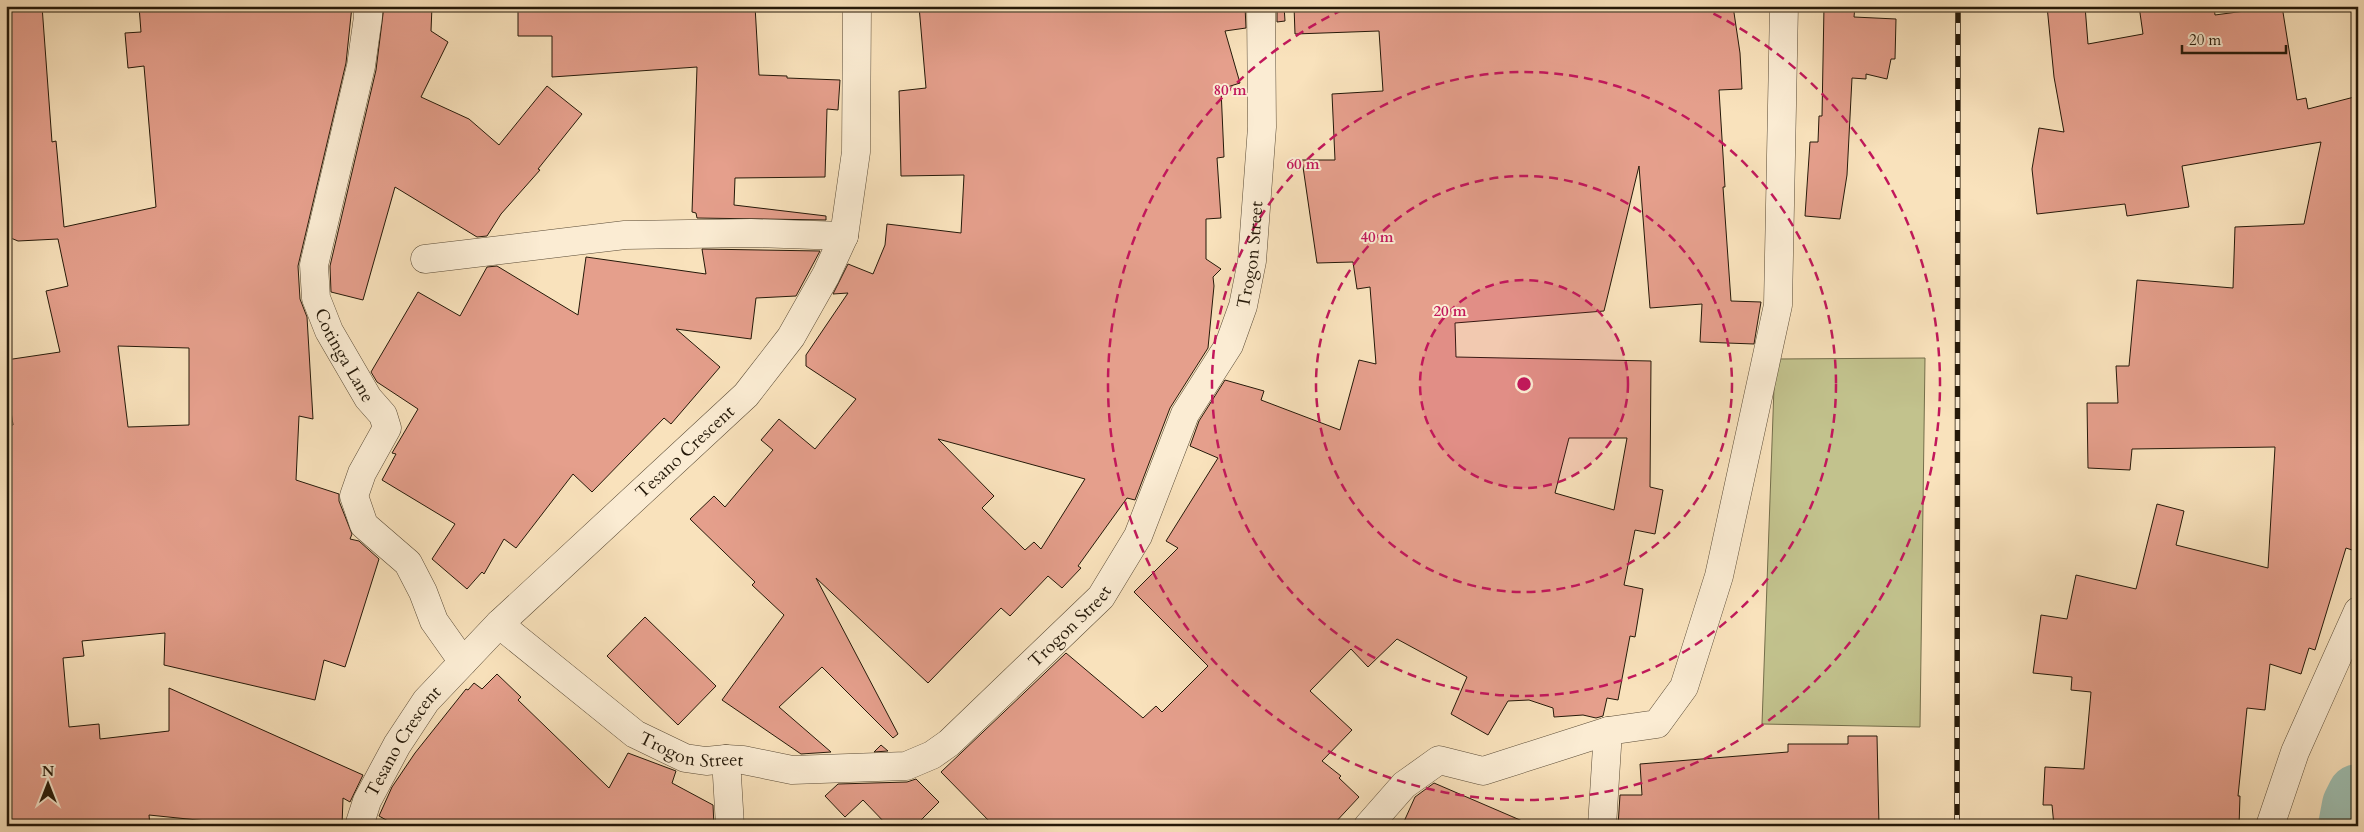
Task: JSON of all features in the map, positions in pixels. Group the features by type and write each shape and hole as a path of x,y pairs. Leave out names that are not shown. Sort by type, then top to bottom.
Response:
{"street":[{"name":"Cotinga Lane","path":"368,6 361,66 314,265 316,298 328,331 368,398 383,415 387,428 362,473 354,496 364,526 408,563 424,592 434,621 463,662"},
{"name":"Tesano Crescent","path":"359,826 367,801 397,745 426,701 500,624 746,395 791,337 826,275 844,236 856,152 857,6"},
{"name":"Trogon Street","path":"500,624 635,734 685,758 706,761 726,759 792,770 810,771 906,766 932,755 950,743 1101,597 1138,536 1185,414 1229,344 1244,306 1252,261 1262,128 1261,6"},
{"path":"1368,826 1404,784 1439,760 1484,771 1608,731 1657,724 1684,688 1719,576 1778,305 1784,6"},
{"path":"425,259 625,235 752,232 844,236"},
{"path":"2270,826 2295,752 2358,611"},
{"path":"1602,826 1608,731"},
{"path":"726,759 730,826"}],"green space":[{"path":"1925,358 1920,727 1762,724 1775,359"}],"building":[{"path":"6,6 42,6 52,142 56,141 64,227 156,207 144,66 128,68 125,33 141,32 139,6 352,6 346,63 298,266 300,299 307,317 313,419 299,416 296,480 339,494 339,501 352,534 350,539 359,541 379,559 345,667 324,660 315,700 164,665 165,633 82,641 84,656 63,658 69,727 99,724 100,739 169,731 169,688 363,775 350,802 343,798 342,826 206,826 207,821 149,815 150,826 12,826 6,794 6,426 13,425 6,377 6,360 60,352 46,291 68,286 58,239 18,241 6,236","holes":["118,346 189,348 189,425 128,427"]},
{"path":"384,6 432,6 431,31 448,42 421,97 469,119 499,145 547,86 582,114 538,169 540,170 501,214 487,236 477,237 395,187 363,300 331,292 330,266 376,70"},
{"path":"518,6 755,6 759,75 840,80 838,110 827,109 825,177 735,178 734,205 826,216 826,220 697,218 696,213 692,212 697,67 552,77 552,36 518,36"},
{"path":"919,6 1245,6 1246,28 1225,31 1240,83 1221,89 1224,157 1217,158 1221,218 1206,219 1206,259 1221,269 1213,277 1214,286 1208,348 1170,408 1135,500 1127,498 1078,566 1081,568 1062,588 1048,576 1010,616 1001,608 928,683 816,578 898,734 893,738 822,667 779,707 831,752 801,754 722,700 784,615 752,585 755,582 690,519 714,496 725,507 773,450 761,440 779,419 815,449 856,399 806,366 806,355 848,293 833,294 848,264 873,274 885,245 887,224 961,233 964,175 901,176 899,91 926,88","holes":["938,439 1085,479 1041,549 1034,542 1025,550 982,508 994,496"]},
{"path":"1277,6 1284,6 1285,21 1277,22"},
{"path":"1294,6 1733,6 1740,53 1742,89 1719,90 1725,187 1723,187 1731,301 1761,302 1754,344 1700,342 1702,304 1650,308 1639,166 1604,311 1455,323 1456,357 1651,361 1650,487 1663,490 1655,534 1635,530 1624,585 1643,589 1635,637 1630,636 1618,700 1607,698 1603,716 1596,718 1583,715 1554,717 1553,708 1529,700 1508,701 1488,735 1451,714 1467,677 1397,639 1368,667 1351,649 1310,691 1352,730 1322,761 1341,776 1339,778 1359,797 1332,826 994,826 941,772 1066,653 1143,718 1156,706 1162,712 1208,666 1134,592 1178,548 1166,541 1218,458 1190,446 1199,421 1225,380 1264,391 1261,400 1340,430 1359,360 1376,364 1370,287 1357,289 1353,262 1317,263 1302,160 1335,160 1332,94 1383,91 1379,31 1295,34","holes":["1569,438 1627,438 1614,510 1555,493"]},
{"path":"1824,6 1855,6 1854,17 1896,19 1895,59 1891,59 1887,79 1866,74 1866,79 1852,78 1847,175 1840,219 1805,216 1810,142 1818,142 1819,116 1822,116"},
{"path":"2047,6 2085,6 2088,44 2143,34 2139,6 2214,6 2215,15 2282,6 2297,100 2306,98 2308,109 2358,96 2358,552 2346,548 2315,650 2309,648 2301,674 2270,664 2265,710 2247,708 2238,796 2240,796 2239,826 2054,826 2052,805 2043,805 2045,767 2084,769 2091,692 2071,690 2072,677 2033,673 2041,615 2067,619 2076,575 2136,589 2157,504 2184,511 2176,545 2268,568 2275,447 2132,449 2130,470 2088,468 2087,403 2118,403 2116,366 2129,366 2137,280 2233,288 2235,227 2304,224 2321,142 2182,166 2189,207 2127,216 2125,204 2037,214 2032,169 2039,128 2064,132 2054,77"},
{"path":"702,249 820,251 796,296 756,298 751,339 676,329 720,367 671,424 664,418 592,492 573,474 516,548 504,539 484,574 482,572 467,589 432,559 455,524 382,480 396,454 392,453 418,409 377,382 371,372 418,292 460,316 487,267 497,266 578,315 586,257 706,274"},
{"path":"645,617 716,686 678,725 607,656"},
{"path":"497,674 521,697 518,700 609,788 628,753 676,771 672,783 713,805 714,826 397,826 379,816 392,787 415,753 466,689 468,690 474,683 482,689"},
{"path":"1848,736 1877,736 1879,826 1618,826 1620,795 1642,795 1640,764 1788,752 1788,744 1848,744"},
{"path":"881,745 888,751 874,752"},
{"path":"916,779 939,802 915,826 888,826 863,800 845,817 825,796 838,784 907,782"},
{"path":"1434,783 1534,826 1402,826 1415,797"}],"waterway":[{"path":"2349,826 2353,805 2358,795"}],"railway":[{"path":"1957,826 1958,6"}]}
